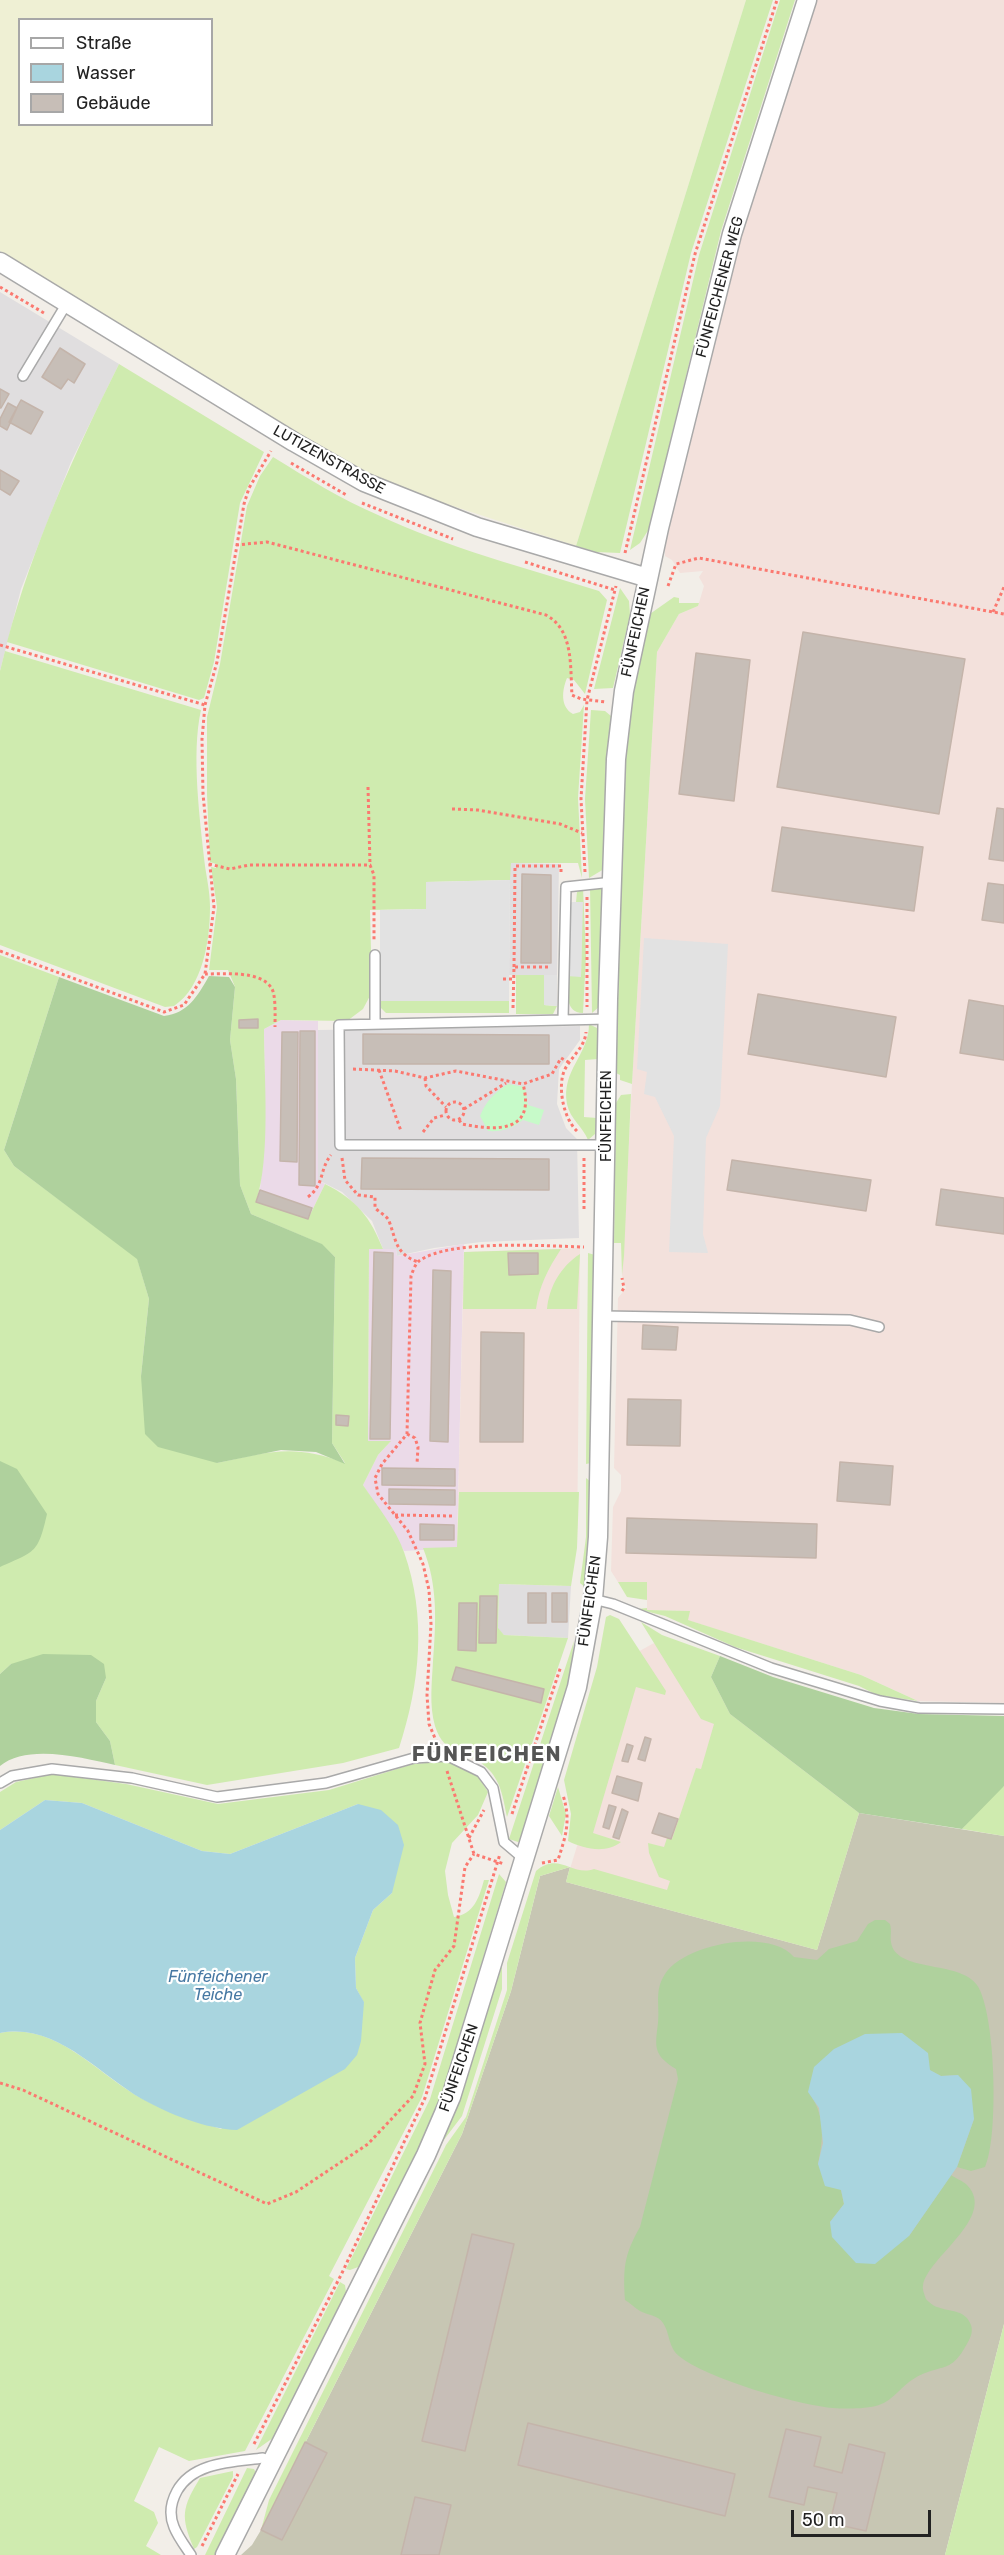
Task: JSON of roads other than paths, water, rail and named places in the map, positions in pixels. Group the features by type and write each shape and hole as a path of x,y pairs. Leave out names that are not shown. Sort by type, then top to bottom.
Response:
{"street":[{"name":"FÜNFEICHENER WEG","path":"648,578 732,234 807,0"},
{"name":"LUTIZENSTRASSE","path":"0,262 294,442 364,482 477,527 648,578"},
{"name":"FÜNFEICHEN","path":"225,2555 426,2156 451,2097 576,1687 593,1599 598,1537 608,1019 616,759 624,691 648,578"}],"lane":[{"path":"23,376 67,303"},
{"path":"563,1020 567,887 613,882"},
{"path":"375,955 375,1022"},
{"path":"607,1145 340,1144 339,1025 375,1022 608,1019"},
{"path":"603,1316 850,1320 879,1327"},
{"path":"593,1599 613,1604 771,1668 880,1701 919,1707 1004,1709"},
{"path":"0,1783 12,1776 52,1769 132,1778 217,1797 326,1783 414,1758 448,1756 481,1772 494,1794 504,1842 522,1864"},
{"path":"191,2555 174,2527 170,2514 173,2498 183,2480 197,2469 263,2458 271,2462"}],"water":[{"name":"Fünfeichener Teiche","path":"45,1800 82,1803 202,1851 230,1854 358,1804 381,1810 398,1825 404,1845 392,1893 373,1910 355,1958 356,1988 364,2002 361,2041 357,2055 345,2069 237,2130 200,2124 153,2105 58,2042 39,2035 20,2032 0,2033 0,1830"},
{"path":"902,2033 928,2053 930,2070 941,2076 958,2075 971,2089 974,2119 957,2167 909,2236 875,2264 856,2263 832,2237 830,2222 844,2204 841,2190 825,2186 818,2164 823,2143 819,2108 808,2092 814,2067 834,2049 865,2034"}],"district":[{"name":"FÜNFEICHEN","path":"487,1755"}]}
